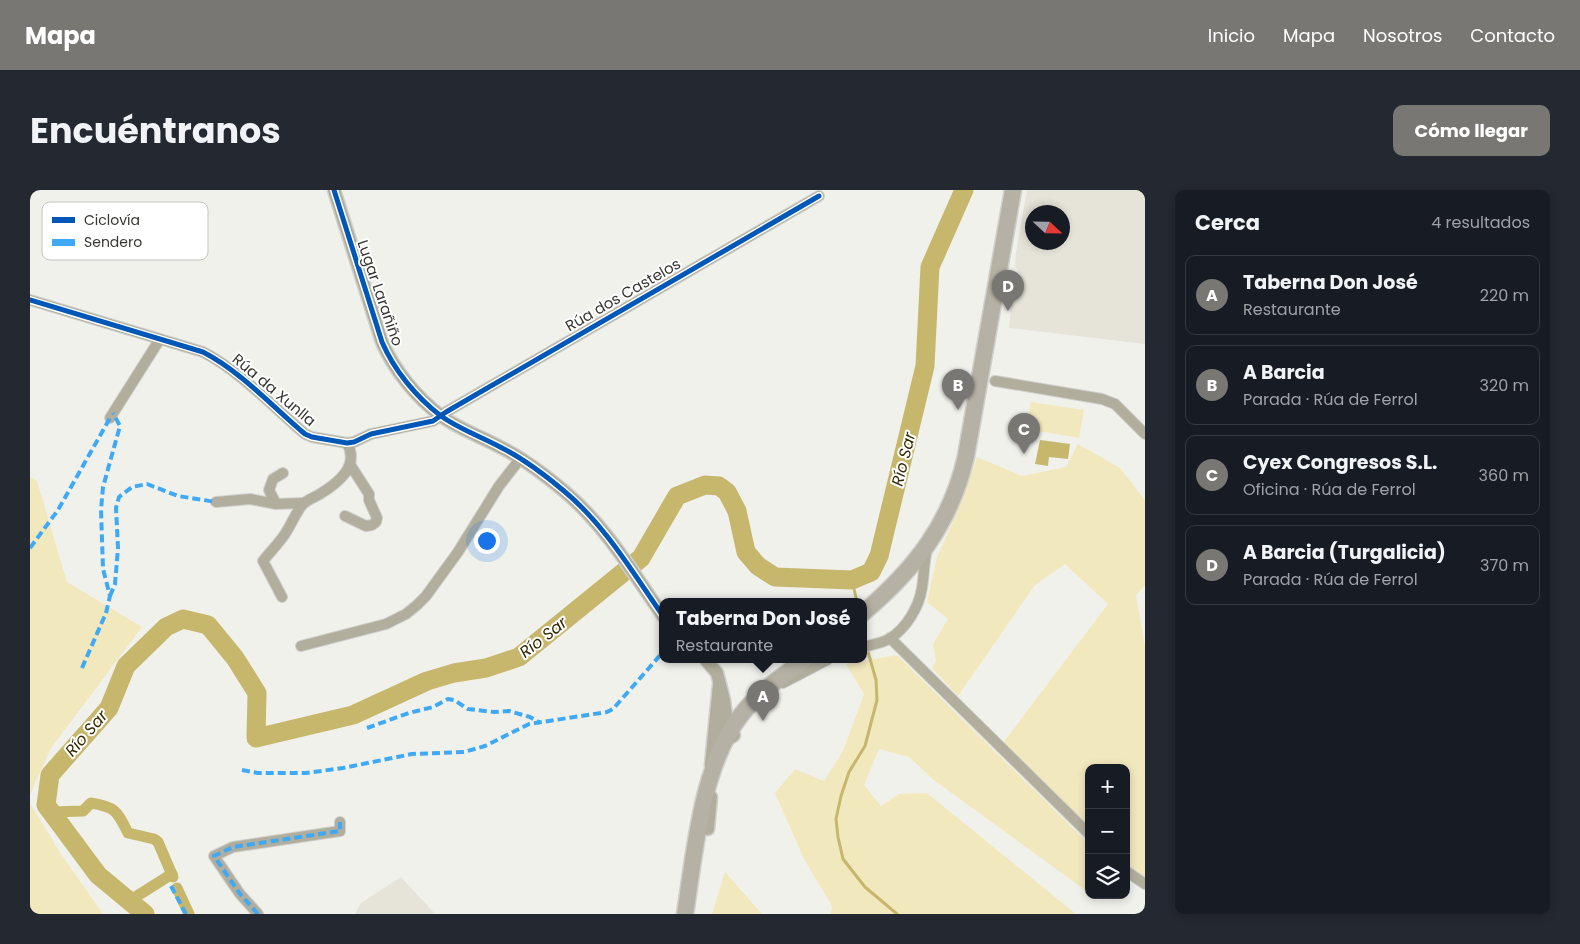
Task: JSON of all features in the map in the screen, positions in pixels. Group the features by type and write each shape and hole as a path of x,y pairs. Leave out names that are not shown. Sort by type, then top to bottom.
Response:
{"main road":[{"path":"927,546 945,501 954,466 1004,190"},
{"path":"867,610 910,568 927,546 948,510 964,467 1013,190"},
{"path":"695,914 708,829 718,786 732,749 773,689 801,663"},
{"path":"685,914 702,812 725,729 747,708 804,663"}],"street":[{"name":"Lugar Larañiño","path":"334,190 387,353 398,371 415,392 440,416"},
{"path":"1002,254 1017,207 1020,190"},
{"name":"Rúa dos Castelos","path":"440,416 819,196"},
{"name":"Rúa da Xunlla","path":"30,300 203,352 219,360 240,377 304,434 347,443"},
{"path":"110,418 160,339"},
{"path":"995,381 1102,399 1115,404 1145,434"},
{"path":"345,516 366,526 372,525 376,522 377,518 369,500 369,494 351,466 351,449 347,443 354,442 371,434 433,421 440,416 520,459 539,471 573,499 591,518 625,562 659,610"},
{"path":"301,646 386,624 406,614 417,605 458,552 499,486 520,459"},
{"path":"282,597 263,561 285,535 304,504 323,492 347,472 351,466"},
{"path":"276,504 269,490 273,479 282,472"},
{"path":"216,502 250,499 276,504 304,504"},
{"path":"867,646 890,638 909,619 918,603 922,590 923,567 927,546"},
{"path":"890,638 1085,830"},
{"path":"708,829 713,785 726,750 724,700 715,669 709,663"},
{"path":"724,700 728,705 735,708 747,704 821,663"},
{"path":"719,685 725,729"},
{"path":"709,783 712,750 725,729 747,704"},
{"path":"258,914 240,894 214,856 233,847 340,831 340,822"},
{"path":"1130,874 1145,884"}],"shaded area":[{"path":"1027,190 1145,190 1145,344 1009,328 1012,296 1016,289 1021,288 1021,275 1015,266"},
{"path":"1031,402 1084,410 1079,438 1026,429"},
{"path":"1040,440 1070,444 1068,459 1049,457 1048,466 1035,464"},
{"path":"1078,444 1120,468 1145,500 1145,585 1136,595 1145,646 1145,877 1130,868 1130,764 1085,764 1085,825 1003,743 1108,604 1065,564 1035,585 958,696 932,668 936,661 933,644 948,619 927,602 937,557 962,501 977,457 1022,476 1066,467"},
{"path":"30,477 37,481 67,582 142,627 51,748 30,795"},
{"path":"897,655 1085,840 1085,890 935,781 909,757 879,749 864,785 881,806 899,794 927,793 1076,914 831,914 832,906 804,859 775,793 795,769 824,781 843,751 864,694 846,664 867,663 867,660"},
{"path":"30,803 61,854 103,914 30,914"},
{"path":"725,872 762,914 712,914"},
{"path":"401,877 435,914 355,914 361,903"}],"waterway":[{"name":"Río Sar","path":"145,914 98,875 46,805 50,775 109,708 126,666 166,627 183,619 208,625 235,658 257,693 256,738 353,715 427,681 454,673 486,668 519,657 641,558 677,496 705,485 719,486 727,492 737,511 746,552 758,566 775,577 852,580 871,572 879,556 925,366 930,267 964,190"},
{"path":"852,580 856,598"},
{"path":"867,648 876,680 877,700 865,746 849,772 841,796 836,819 838,837 843,859 865,887 897,914"},
{"path":"52,812 83,811 91,803 111,808 118,815 128,833 154,839 158,842 173,877"},
{"path":"129,901 172,874"},
{"path":"177,888 189,914"}],"marked path":[{"path":"82,668 106,613 110,596 103,569 101,510 103,487 120,426 113,413"},
{"path":"30,548 58,510 110,418"},
{"path":"110,596 115,584 118,548 116,508 119,497 132,487 147,484 178,496 216,502"},
{"path":"242,770 258,773 306,773 343,768 412,754 464,752 485,746 529,724 607,712 613,709 659,657"},
{"path":"367,728 409,713 433,707 448,699 454,700 468,709 494,712 509,711 530,717 540,723"},
{"path":"258,914 240,894 214,856 233,847 340,831 340,822"},
{"path":"171,886 186,914"}],"cycle path":[{"path":"334,190 382,342 399,373 423,400 441,416 526,462 579,504 618,550 659,610"},
{"path":"30,300 203,352 243,379 305,434 347,443 354,442 371,434 433,421 819,196"}],"place":[{"name":"A Barcia (Turgalicia)","path":"1008,311"},
{"name":"A Barcia","path":"958,410"},
{"name":"Cyex Congresos S.L.","path":"1024,454"},
{"name":"Taberna Don José","path":"763,721"}]}
